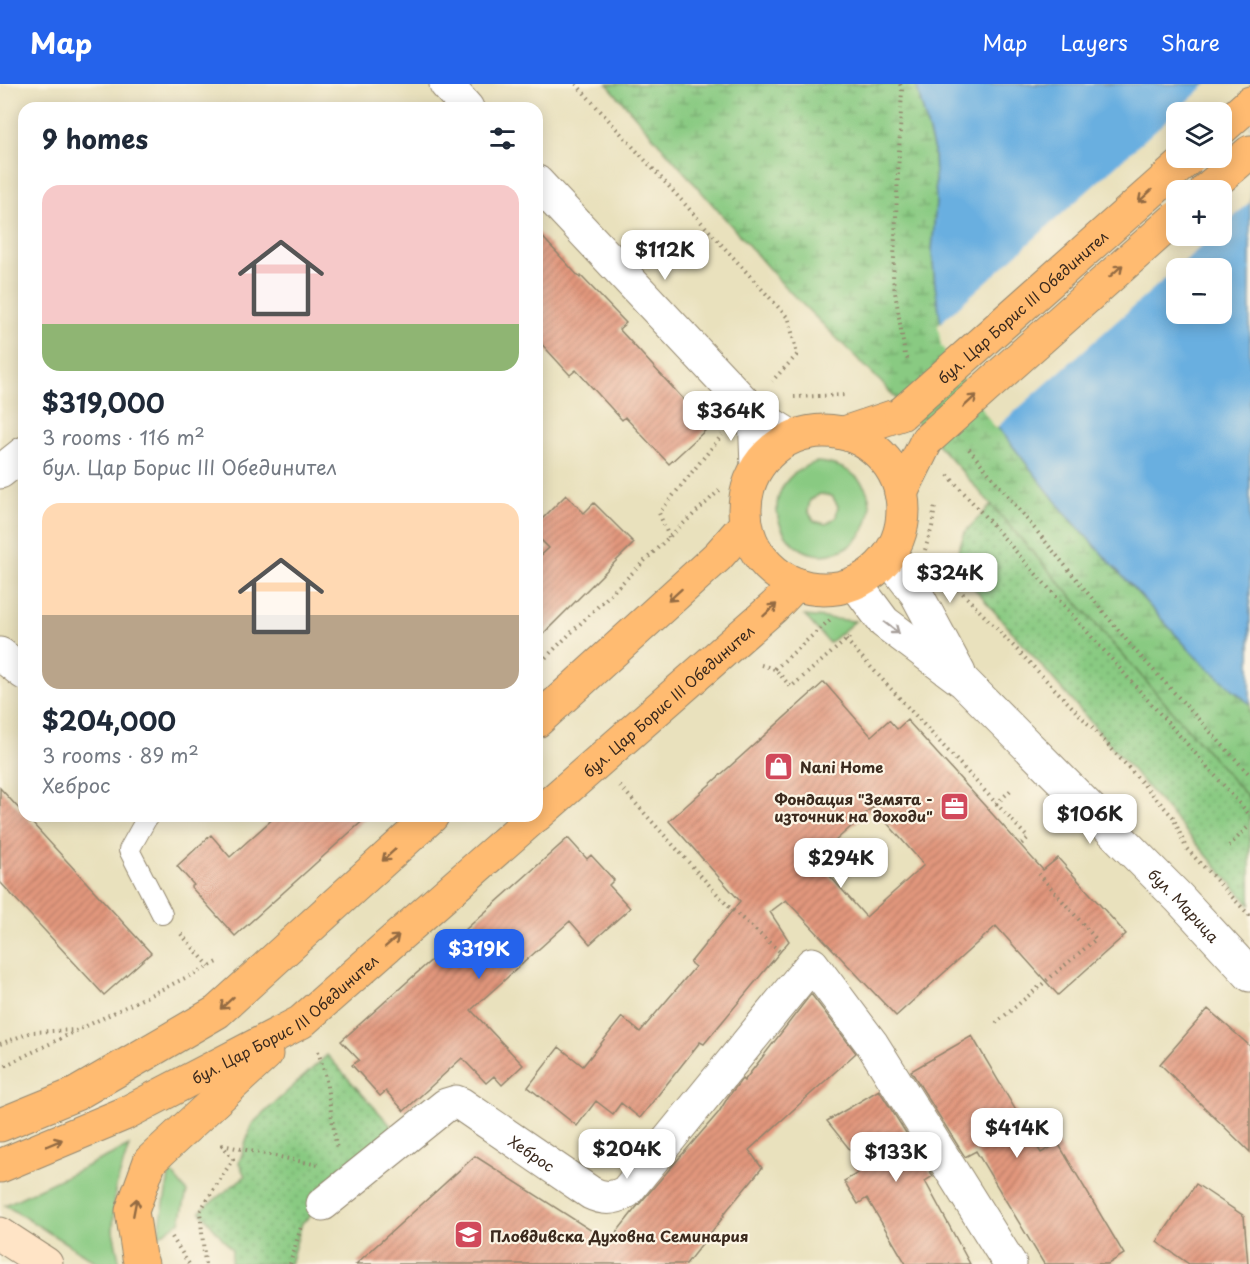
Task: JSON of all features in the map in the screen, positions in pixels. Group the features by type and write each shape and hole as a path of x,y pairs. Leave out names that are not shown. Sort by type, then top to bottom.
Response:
{"main road":[{"path":"1232,119 1250,103"},
{"path":"1218,180 1250,152"},
{"name":"бул. Цар Борис III Обединител","path":"844,433 901,414 1178,168"},
{"name":"бул. Цар Борис III Обединител","path":"901,493 927,440 1166,227"},
{"name":"бул. Цар Борис III Обединител","path":"818,431 844,433 864,441 881,455 894,472 901,493 903,515 899,537 888,557 874,572 855,583 836,589 815,589 795,584 778,574 763,561 752,544 746,524 745,505 749,485 757,467 772,450 792,437 818,431"},
{"path":"543,716 718,556 746,524"},
{"name":"бул. Цар Борис III Обединител","path":"543,809 774,608 795,584"},
{"path":"0,1125 76,1094 217,1012 425,822"},
{"name":"бул. Цар Борис III Обединител","path":"0,1166 308,1034 529,822"},
{"path":"142,1264 138,1257 132,1211 150,1161 308,1034"},
{"path":"0,1234 46,1264"}],"street":[{"path":"543,188 755,414 792,437"},
{"path":"755,414 757,467"},
{"path":"0,472 18,458"},
{"name":"бул. Марица","path":"888,557 916,593 964,682"},
{"name":"бул. Марица","path":"855,583 884,622 964,682 1179,898 1250,975"},
{"path":"0,654 18,668"},
{"path":"808,969 872,1044 1010,1264"},
{"name":"Хеброс","path":"323,1204 446,1105 456,1102 591,1193 600,1197 618,1196 626,1192 808,969"}],"lane":[{"path":"145,822 129,850 162,914"}],"path":[{"path":"900,84 902,89 893,279 905,355 912,365"},
{"path":"786,398 854,396"},
{"path":"964,442 977,461 1133,648 1250,775"},
{"path":"946,472 1250,815"},
{"path":"543,660 722,488"},
{"path":"924,561 932,526 934,496"},
{"path":"775,669 833,617"},
{"path":"846,640 1028,838 1020,845"},
{"path":"615,780 728,906 808,969"},
{"path":"996,804 1013,788"},
{"path":"1229,846 1250,825"},
{"path":"1207,872 1250,916"},
{"path":"996,1023 1096,939 1039,874"},
{"path":"162,914 210,967"},
{"path":"0,1068 227,958"},
{"path":"0,1044 32,1032 80,1030"},
{"path":"308,1034 326,1074 337,1158"},
{"path":"222,1145 228,1135"},
{"path":"222,1145 323,1166"},
{"path":"205,1264 200,1211 233,1160 222,1145"},
{"path":"169,1232 189,1264"}],"green space":[{"path":"607,84 916,84 934,151 936,202 932,251 935,285 987,413 1065,513 1197,658 1250,704 1250,800 959,468 880,381 785,287"},
{"path":"817,462 843,468 861,482 870,504 869,516 864,530 853,543 844,549 823,555 805,551 790,541 781,525 777,508 781,490 794,474","holes":["820,494 832,496 838,506 836,517 826,524 814,521 808,511 810,500"]},
{"path":"991,505 1250,800 1250,905 953,564 965,532"},
{"path":"805,616 855,621 829,643"},
{"path":"327,1055 403,1139 302,1223 290,1264 231,1264 232,1250 200,1211 245,1176 239,1163 252,1124"},
{"path":"129,1146 115,1190 113,1231 120,1264 99,1264 5,1205"},
{"path":"170,1171 187,1192 180,1222 158,1236"}],"water":[{"path":"916,84 1250,84 1250,704 1197,658 1065,513 987,413 944,344 932,251 936,202 934,151"}],"pier":[{"path":"1207,84 1250,84 1250,202 1232,218 1232,180 1166,180 1166,246 1202,246 1188,258 1166,258 1166,278 995,429 941,345 938,325 1166,121 1166,168 1232,168 1232,102 1187,102"}],"building":[{"path":"543,238 626,323 619,329 709,427 669,464 625,417 622,420 576,370 570,375 543,346"},
{"path":"566,495 584,513 594,503 634,543 543,634 543,554 549,548 543,542 543,518"},
{"path":"824,682 871,736 889,720 897,729 907,720 1043,870 1058,858 1126,934 1058,995 996,926 896,1016 786,900 770,912 789,941 704,1044 700,1042 640,1118 621,1103 613,1114 596,1101 577,1126 528,1087 559,1047 583,1066 622,1017 640,1032 695,967 690,963 740,901 669,821","holes":["873,807 924,865 866,917 815,859"]},
{"path":"0,788 18,808 18,822 31,822 151,953 104,995 0,882"},
{"path":"269,822 361,822 235,936 191,887 194,885 177,866 211,835 230,857"},
{"path":"568,838 587,859 591,855 614,880 609,885 630,908 590,944 570,921 471,1010 523,1065 502,1085 494,1076 486,1083 462,1058 404,1111 386,1091 380,1096 352,1065 359,1060 341,1041"},
{"path":"811,994 856,1053 749,1150 762,1168 686,1264 356,1264 475,1156 609,1242 719,1112 742,1079 744,1081"},
{"path":"1208,1009 1250,1046 1250,1152 1160,1064"},
{"path":"972,1036 1041,1153 1058,1143 1124,1254 1108,1264 1044,1264 976,1151 965,1157 911,1071"},
{"path":"879,1090 933,1176 925,1181 970,1264 906,1264 867,1198 858,1204 844,1181 858,1173 850,1160 855,1156 827,1121"},
{"path":"1196,1184 1244,1216 1248,1264 1189,1264 1157,1242"}],"place":[{"name":"Nani Home","path":"779,766"},
{"name":"Фондация \"Земята - източник на доходи\"","path":"954,807"},
{"name":"Пловдивска Духовна Семинария","path":"469,1235"}]}
